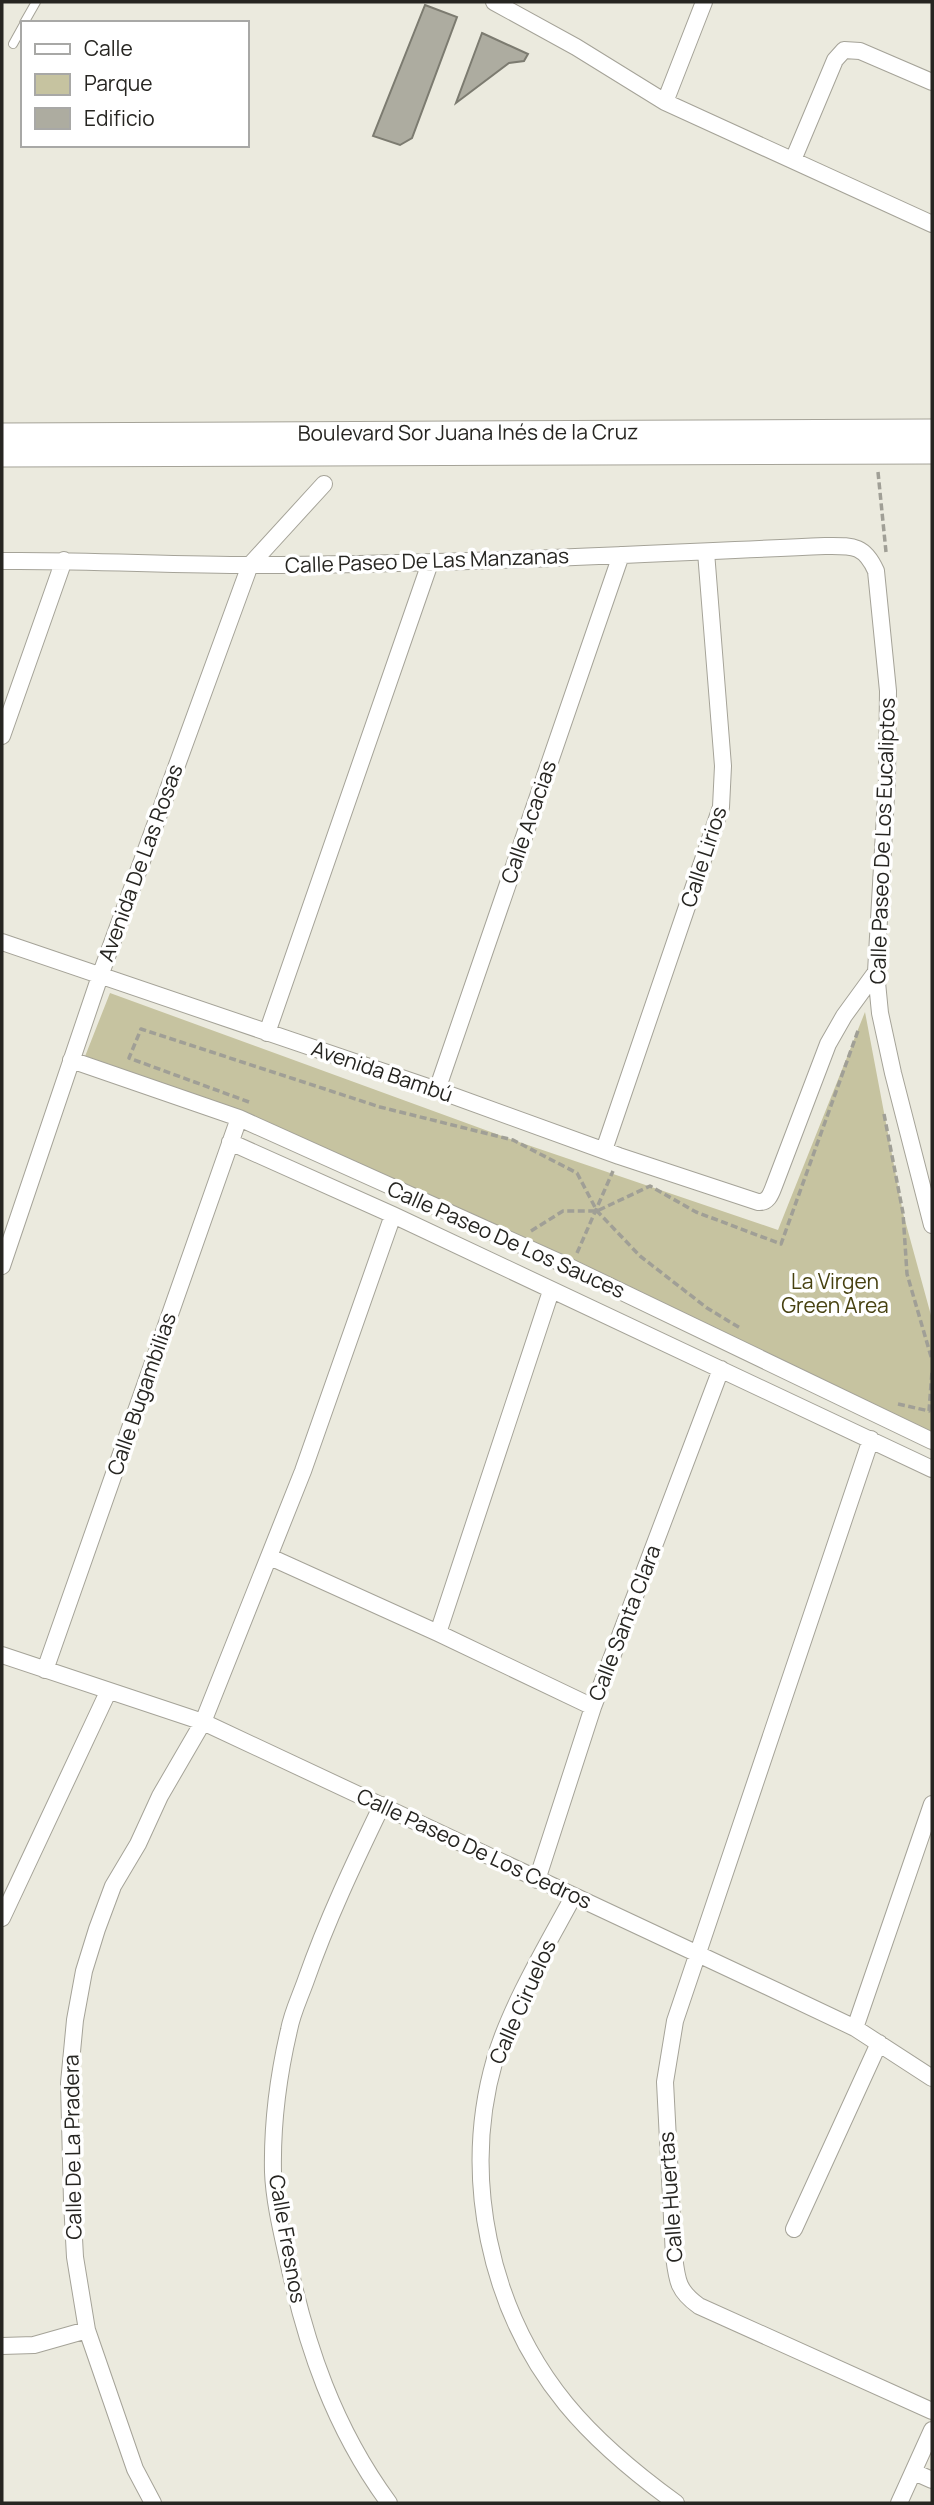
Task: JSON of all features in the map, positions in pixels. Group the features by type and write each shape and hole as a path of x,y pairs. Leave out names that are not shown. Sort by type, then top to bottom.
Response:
{"main road":[{"name":"Boulevard Sor Juana Inés de la Cruz","path":"2,455 321,444 932,431"},
{"name":"Boulevard Sor Juana Inés de la Cruz","path":"2,435 321,444 932,452"}],"street":[{"path":"495,2 576,47 665,102 932,224"},
{"path":"665,102 704,2"},
{"path":"793,160 835,60 841,52 854,49 932,82"},
{"name":"Avenida De Las Rosas","path":"2,1266 100,976 250,565 324,484"},
{"name":"Calle Paseo De Las Manzanas","path":"2,561 250,565 430,563 852,546"},
{"name":"Calle Paseo De Los Eucaliptos","path":"852,546 870,557 876,570 888,691 887,792 876,972 880,1013 892,1073 932,1225"},
{"name":"Calle Lirios","path":"611,1153 721,807 723,766 706,552"},
{"name":"Calle Acacias","path":"437,1090 621,555"},
{"path":"2,736 64,560"},
{"path":"267,1033 430,563"},
{"name":"Avenida Bambú","path":"2,942 437,1090 746,1200 762,1203 769,1198 775,1186 828,1044 844,1016 876,972"},
{"name":"Calle Paseo De Los Sauces","path":"71,1060 239,1118 570,1267 932,1441"},
{"name":"Calle Bugambilias","path":"45,1670 239,1118"},
{"name":"Calle Paseo De Los Sauces","path":"230,1142 393,1215 932,1469"},
{"name":"Calle De La Pradera","path":"153,2503 135,2469 87,2330 75,2257 69,2082 75,2020 85,1971 113,1886 203,1722 270,1557 393,1215"},
{"path":"438,1633 551,1291"},
{"name":"Calle Santa Clara","path":"537,1880 593,1707 721,1369"},
{"path":"697,1954 871,1439"},
{"path":"270,1557 593,1707"},
{"name":"Calle Paseo De Los Cedros","path":"2,1655 203,1722 855,2028 932,2078"},
{"path":"2,1918 108,1692"},
{"path":"855,2028 932,1804"},
{"name":"Calle Fresnos","path":"382,1805 341,1889 312,1960 289,2027 276,2089 273,2174 298,2309 321,2381 366,2472 389,2503"},
{"name":"Calle Ciruelos","path":"573,1896 511,2017 495,2059 484,2112 480,2157 484,2221 498,2275 518,2330 542,2371 565,2403 596,2438 639,2476 676,2503"},
{"name":"Calle Huertas","path":"697,1954 675,2021 665,2082 674,2256 682,2292 699,2306 721,2317 932,2411"},
{"path":"794,2229 879,2043"},
{"path":"2,2346 34,2345 87,2330"},
{"path":"899,2503 932,2430"},
{"path":"914,2472 932,2480"}],"lane":[{"path":"26,21 36,2"},
{"path":"13,44 21,29"}],"path":[{"path":"877,453 886,557"},
{"path":"523,1236 563,1211 597,1211 650,1186 696,1212 781,1244 860,1025"},
{"path":"256,1106 245,1099 129,1058 141,1029 380,1107 513,1140 577,1172 597,1211 640,1256 707,1308 750,1334"},
{"path":"883,1106 903,1213 907,1274 932,1360"},
{"path":"570,1267 597,1211 611,1153"},
{"path":"893,1403 929,1411 932,1371"}],"green space":[{"name":"La Virgen Green Area","path":"110,993 513,1140 778,1230 865,1012 903,1213 932,1319 932,1435 257,1120 84,1059"}],"building":[{"path":"425,5 457,17 412,138 400,145 373,136"},
{"path":"482,33 528,54 524,61 509,63 456,103"}]}
